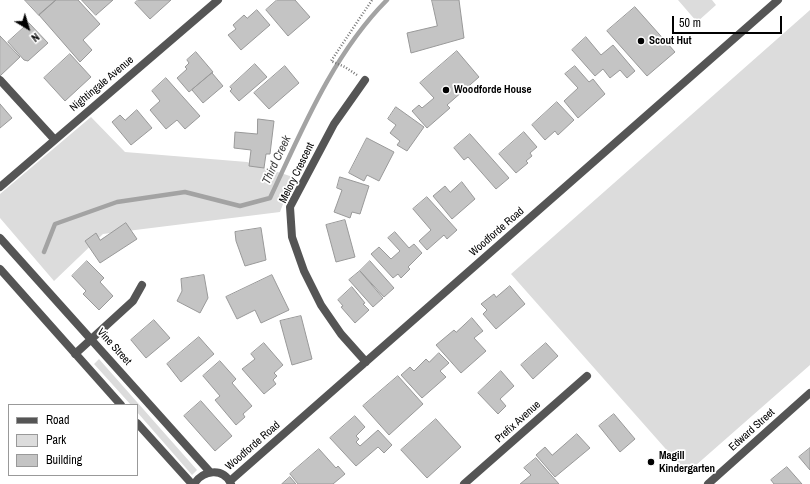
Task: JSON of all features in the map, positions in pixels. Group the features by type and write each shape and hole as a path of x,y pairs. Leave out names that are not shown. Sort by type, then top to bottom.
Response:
{"street":[{"name":"Nightingale Avenue","path":"0,187 54,139 218,0"},
{"name":"Woodforde Road","path":"231,483 366,362 778,0"},
{"path":"0,80 54,139"},
{"name":"Melory Crescent","path":"365,80 334,124 290,207 292,237 304,271 320,305 341,334 366,362"},
{"name":"Vine Street","path":"0,238 210,472"},
{"path":"0,269 120,404"},
{"path":"75,354 133,301 142,286"},
{"name":"Prefix Avenue","path":"464,484 587,376"},
{"name":"Edward Street","path":"708,484 810,393"},
{"path":"138,424 193,484 203,475 210,472 221,474 231,483"}],"path":[{"path":"345,67 331,61 372,0"}],"green space":[{"path":"678,0 712,0 716,5 697,22"},
{"path":"810,10 810,365 687,473 511,274"},
{"path":"91,117 125,152 247,162 293,177 280,212 103,234 54,281 0,218 0,194"},
{"path":"99,359 197,470 192,475 138,413 138,404 130,404 94,364"}],"building":[{"path":"25,0 56,0 39,15"},
{"path":"56,0 78,0 100,24 83,40 92,50 80,62 39,15"},
{"path":"82,0 113,0 96,15"},
{"path":"138,0 171,0 150,19 135,3"},
{"path":"277,0 295,0 310,17 288,36 266,10"},
{"path":"432,0 459,0 464,38 411,53 407,33 437,26"},
{"name":"Scout Hut","path":"635,7 675,52 647,76 607,31"},
{"path":"257,10 270,25 241,50 228,35 236,29 233,25 244,15 247,18"},
{"path":"29,23 48,43 28,61 24,60 8,42"},
{"path":"0,36 20,57 0,76"},
{"path":"586,37 601,55 613,45 635,71 627,78 620,70 610,78 603,69 595,76 572,50"},
{"name":"Woodforde House","path":"457,51 479,77 447,105 450,108 427,128 412,111 419,105 422,108 434,98 420,83"},
{"path":"196,52 213,72 189,92 177,78 187,69 185,67 189,63 187,60"},
{"path":"70,54 91,77 65,101 44,78"},
{"path":"255,64 267,77 239,101 230,91 232,89 230,87"},
{"path":"285,66 299,83 269,109 254,93"},
{"path":"575,66 589,82 593,79 605,94 578,118 564,101 578,88 565,74"},
{"path":"212,73 223,86 203,103 192,90"},
{"path":"166,78 200,116 185,129 177,120 166,129 150,110 160,101 152,91"},
{"path":"557,102 574,120 558,135 555,131 545,140 532,125"},
{"path":"0,104 12,118 0,128"},
{"path":"396,107 424,127 407,151 397,145 400,141 390,133 396,125 388,119"},
{"path":"137,110 152,128 131,145 112,122 120,115 125,120"},
{"path":"258,119 274,121 270,154 266,154 264,168 249,166 251,150 234,148 235,132 257,134"},
{"path":"524,132 537,147 530,153 532,156 526,161 528,163 516,173 499,154"},
{"path":"470,134 509,178 496,189 468,157 464,160 454,148"},
{"path":"367,138 394,152 379,181 367,175 364,181 349,173"},
{"path":"340,177 369,186 360,214 352,212 350,218 334,212 342,190 337,188"},
{"path":"462,182 475,199 452,219 433,196 445,186 450,192"},
{"path":"427,197 457,230 447,239 444,235 427,250 419,241 431,230 413,209"},
{"path":"345,220 355,257 336,262 326,225"},
{"path":"126,223 137,239 100,263 85,241 96,233 100,240"},
{"path":"261,228 266,260 245,266 236,241 235,232"},
{"path":"395,232 409,248 414,244 422,253 408,267 410,269 401,278 398,274 393,278 371,254 379,247 391,259 400,251 388,238"},
{"path":"87,261 104,278 100,282 113,296 99,310 83,294 86,291 72,276"},
{"path":"370,261 394,288 384,297 360,271"},
{"path":"360,271 383,298 373,307 349,280"},
{"path":"204,275 208,298 200,313 177,301 182,291 181,279"},
{"path":"272,275 289,310 261,323 255,310 237,319 226,297"},
{"path":"510,286 525,304 496,329 483,314 487,310 481,304 494,294 496,297"},
{"path":"352,287 365,303 363,304 369,310 355,323 341,307 343,306 338,300"},
{"path":"301,316 312,359 292,365 280,321"},
{"path":"472,318 483,331 474,338 486,351 461,373 436,345 454,330 456,332"},
{"path":"154,320 170,338 146,358 131,340"},
{"path":"199,337 214,354 181,382 167,364"},
{"path":"264,343 283,365 274,373 277,376 273,380 276,384 264,394 242,369 255,359 251,354"},
{"path":"546,343 558,356 533,379 521,365"},
{"path":"439,353 449,363 440,371 446,377 422,398 401,375 410,367 414,371 426,359 429,362"},
{"path":"220,361 236,379 232,383 252,406 243,414 245,417 236,425 215,400 220,396 203,376"},
{"path":"501,371 514,386 500,399 506,406 498,414 478,393"},
{"path":"398,376 423,404 389,435 363,406"},
{"path":"201,401 232,436 215,451 184,416"},
{"path":"614,414 635,439 620,452 599,426"},
{"path":"355,416 365,427 356,436 359,439 356,442 360,446 378,430 392,445 384,453 378,447 356,466 330,438"},
{"path":"436,419 461,447 427,478 401,450"},
{"path":"577,434 590,448 555,477 536,455 545,447 552,455"},
{"path":"810,448 810,470 799,457"},
{"path":"319,449 336,468 338,466 345,474 333,484 298,484 290,474"},
{"path":"536,458 559,484 520,484 531,475 524,468"},
{"path":"787,467 802,484 774,484 771,480"},
{"path":"290,477 296,484 282,484"}],"waterway":[{"name":"Third Creek","path":"44,252 55,224 117,202 185,192 240,206 270,198 307,120 335,68 350,44 387,0"}],"place":[{"name":"Scout Hut","path":"641,41"},
{"name":"Woodforde House","path":"446,90"},
{"name":"Magill Kindergarten","path":"651,462"}]}
